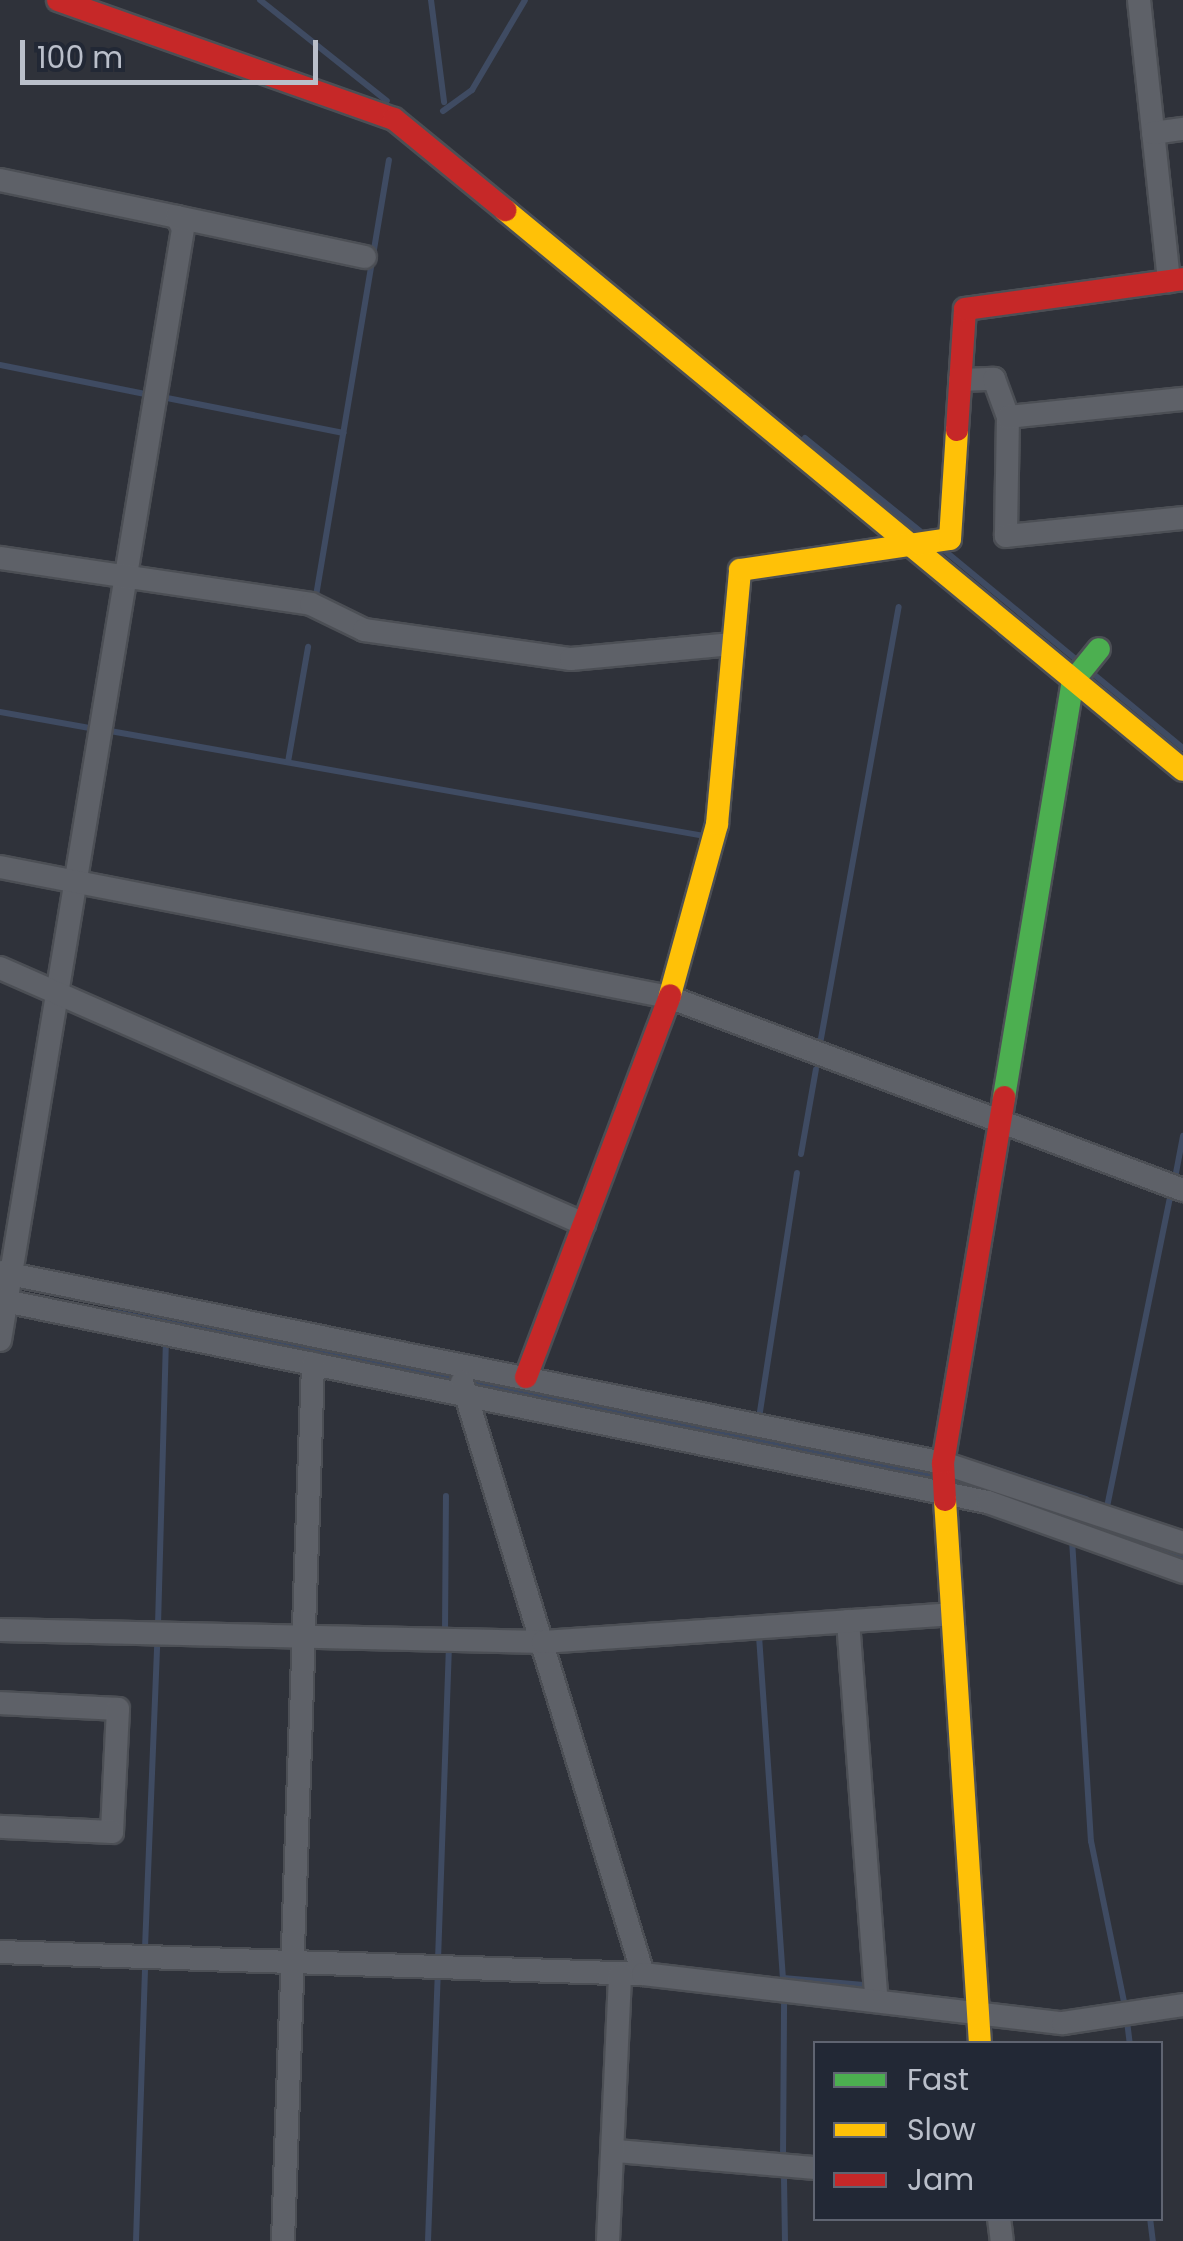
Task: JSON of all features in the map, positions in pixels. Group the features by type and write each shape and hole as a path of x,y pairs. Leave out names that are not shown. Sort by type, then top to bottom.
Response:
{"street":[{"path":"58,0 394,119 1183,770"},
{"path":"526,1377 669,997 717,824 740,570 915,548 950,539 965,309 1176,280 1153,133 1138,0"},
{"path":"1153,133 1183,130"},
{"path":"0,180 364,257"},
{"path":"0,1340 5,1287 183,229 177,217"},
{"path":"960,380 994,378 1008,417 1006,536 1183,518"},
{"path":"1008,417 1183,399"},
{"path":"0,558 311,604 382,634 571,659 732,644"},
{"path":"980,2041 943,1478 1076,678 1098,651"},
{"path":"0,866 669,997 1183,1190"},
{"path":"0,968 56,988 584,1224"},
{"path":"5,1287 313,1364 463,1379 526,1377 943,1478 1183,1543"},
{"path":"5,1287 943,1478 1183,1572"},
{"path":"283,2241 313,1364"},
{"path":"463,1379 543,1642 632,1974 608,2241"},
{"path":"0,1630 543,1642 951,1614"},
{"path":"848,1621 876,1997"},
{"path":"0,1703 118,1709 112,1832 0,1826"},
{"path":"0,1952 632,1974 976,2006 1062,2024 1183,2005"},
{"path":"616,2151 813,2168"}],"waterway":[{"path":"260,0 387,101"},
{"path":"431,0 444,102"},
{"path":"443,111 472,90 525,0"},
{"path":"316,596 389,160"},
{"path":"0,365 145,394"},
{"path":"167,398 344,433"},
{"path":"805,438 920,531"},
{"path":"945,551 1078,661"},
{"path":"820,1044 899,607"},
{"path":"288,762 308,647"},
{"path":"1091,672 1183,748"},
{"path":"0,712 90,728"},
{"path":"110,731 704,836"},
{"path":"801,1154 816,1069"},
{"path":"1175,1178 1183,1136"},
{"path":"759,1418 797,1173"},
{"path":"1107,1507 1170,1198"},
{"path":"114,1312 935,1475"},
{"path":"158,1625 166,1342"},
{"path":"979,1464 1086,1499"},
{"path":"445,1633 446,1496"},
{"path":"1076,1519 1183,1559"},
{"path":"1072,1540 1091,1841 1125,2006"},
{"path":"759,1636 783,1980"},
{"path":"145,1948 157,1643"},
{"path":"438,1960 449,1648"},
{"path":"136,2241 145,1967"},
{"path":"428,2241 438,1974"},
{"path":"783,1978 864,1985"},
{"path":"783,2157 784,1997"},
{"path":"1127,2021 1130,2041"},
{"path":"784,2178 785,2241"},
{"path":"1150,2221 1153,2241"}],"traffic: fast":[{"path":"1004,1097 1073,681 1099,649"}],"traffic: slow":[{"path":"505,210 1183,770"},
{"path":"670,995 717,824 740,570 950,539 957,430"},
{"path":"945,1500 980,2041"}],"traffic: jam":[{"path":"58,0 394,119 505,210"},
{"path":"957,430 965,309 1183,279"},
{"path":"526,1377 670,995"},
{"path":"945,1500 943,1463 1004,1097"}]}
